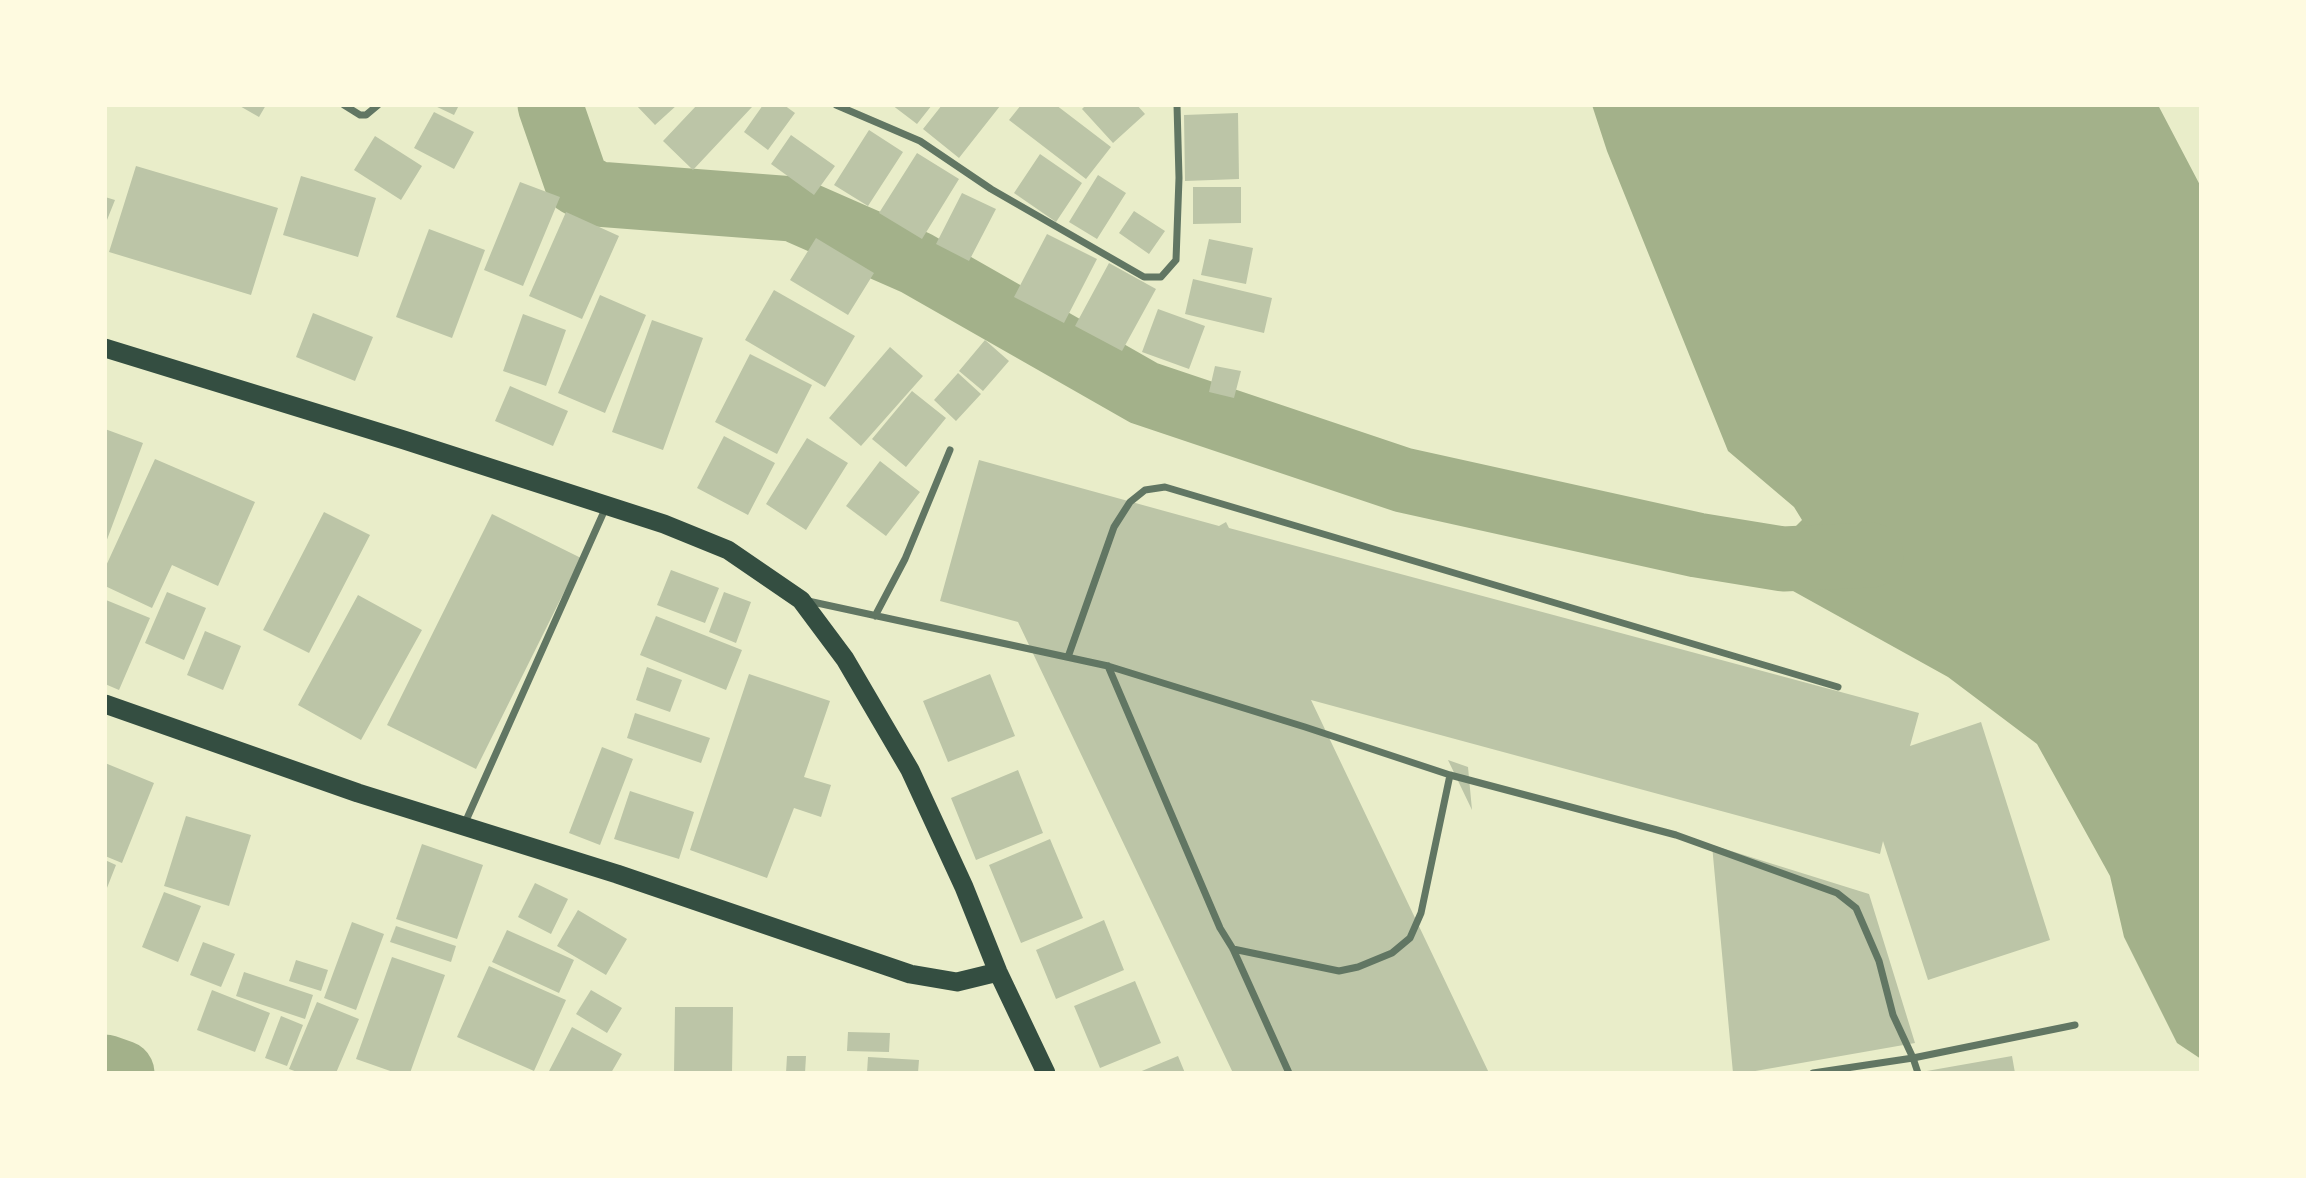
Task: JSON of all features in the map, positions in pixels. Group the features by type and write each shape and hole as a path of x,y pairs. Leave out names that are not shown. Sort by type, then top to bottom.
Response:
{"highway":[{"path":"105,348 664,524 728,550 801,600 845,659 910,770 964,887 998,972 1046,1073"},
{"path":"105,704 358,793 617,874 910,974 957,982 998,972"}],"street":[{"path":"344,105 360,115 366,115 378,105"},
{"path":"836,105 920,141 991,189 1144,277 1161,277 1176,260 1179,178 1177,105"},
{"path":"874,616 905,559 950,450"},
{"path":"1068,657 1114,527 1130,502 1144,490 1165,487 1838,687"},
{"path":"463,826 607,505"},
{"path":"801,600 1108,666 1450,775 1676,835 1837,892 1856,908 1879,961 1893,1014 1918,1073"},
{"path":"1108,666 1220,928 1233,949 1289,1073"},
{"path":"1233,949 1339,971 1358,967 1392,953 1409,938 1421,913 1450,775"},
{"path":"1813,1073 1913,1058 2075,1025"}],"shaded area":[{"path":"1592,105 2158,105 2201,187 2201,1059 2177,1043 2124,937 2110,876 2037,744 1948,677 1784,586 1784,538 1802,520 1794,507 1728,451 1607,151"}],"building":[{"path":"238,105 266,105 259,117"},
{"path":"433,105 459,105 454,115"},
{"path":"636,105 677,105 655,125"},
{"path":"697,105 752,107 693,170 663,141"},
{"path":"763,105 784,105 795,113 768,150 744,132"},
{"path":"892,105 932,105 917,124"},
{"path":"942,105 1000,106 959,158 923,129"},
{"path":"1021,105 1056,105 1111,147 1086,179 1009,120"},
{"path":"1086,105 1137,105 1145,114 1113,143 1082,109"},
{"path":"434,112 474,132 454,169 414,148"},
{"path":"1238,113 1239,179 1185,181 1184,115"},
{"path":"869,130 903,152 868,206 834,185"},
{"path":"791,135 835,166 814,195 771,164"},
{"path":"375,136 422,166 401,200 354,170"},
{"path":"917,153 959,179 922,239 879,213"},
{"path":"1040,154 1082,183 1056,222 1014,193"},
{"path":"136,166 278,208 251,295 109,252"},
{"path":"1098,175 1126,193 1097,239 1069,222"},
{"path":"301,176 376,198 358,257 283,235"},
{"path":"520,182 560,197 523,286 484,270"},
{"path":"1193,187 1241,187 1241,223 1193,224"},
{"path":"962,193 996,209 969,261 936,244"},
{"path":"105,197 115,200 105,225"},
{"path":"1134,211 1165,231 1149,254 1119,233"},
{"path":"566,212 619,236 582,319 529,296"},
{"path":"429,229 485,250 452,338 396,317"},
{"path":"1047,234 1097,259 1064,323 1014,297"},
{"path":"816,238 874,273 848,315 790,280"},
{"path":"1209,239 1253,248 1246,284 1201,275"},
{"path":"1109,263 1156,289 1122,351 1075,326"},
{"path":"1193,279 1272,298 1264,333 1185,314"},
{"path":"774,290 855,336 825,387 745,340"},
{"path":"600,295 646,315 605,413 558,393"},
{"path":"1158,309 1205,326 1189,369 1142,352"},
{"path":"313,313 373,337 355,381 296,357"},
{"path":"523,314 566,330 546,386 503,371"},
{"path":"652,320 703,338 663,450 612,432"},
{"path":"985,340 1009,361 983,391 959,371"},
{"path":"890,347 923,376 861,446 829,418"},
{"path":"750,354 812,385 777,454 715,422"},
{"path":"1215,366 1241,371 1234,398 1209,392"},
{"path":"958,373 981,394 956,421 934,400"},
{"path":"510,386 568,411 553,446 495,421"},
{"path":"912,391 946,418 906,467 872,439"},
{"path":"105,429 143,443 105,545"},
{"path":"724,436 775,463 748,515 697,488"},
{"path":"807,438 848,463 806,530 766,504"},
{"path":"155,459 255,502 218,586 172,565 152,608 105,586 105,568"},
{"path":"979,460 1219,526 1226,522 1229,528 1919,713 1910,746 1981,722 2050,940 1928,980 1883,841 1880,854 1311,700 1489,1073 1233,1073 1018,622 940,601"},
{"path":"880,461 920,492 886,536 846,506"},
{"path":"324,512 370,535 309,653 263,630"},
{"path":"492,514 581,558 476,769 387,725"},
{"path":"671,570 719,588 705,623 657,605"},
{"path":"167,592 206,608 184,660 145,643"},
{"path":"724,592 751,602 736,643 709,632"},
{"path":"358,595 422,630 361,740 298,705"},
{"path":"106,600 150,618 119,690 105,684"},
{"path":"656,616 742,650 726,690 640,655"},
{"path":"205,631 241,646 223,690 187,675"},
{"path":"647,667 682,680 670,712 636,700"},
{"path":"749,674 830,701 804,777 831,785 821,817 794,808 767,878 690,850"},
{"path":"990,674 1015,736 948,762 923,701"},
{"path":"635,713 710,738 701,763 627,738"},
{"path":"602,747 633,759 600,845 569,833"},
{"path":"1448,760 1468,767 1472,810"},
{"path":"105,763 154,783 122,863 105,856"},
{"path":"1018,770 1043,833 976,860 951,798"},
{"path":"630,791 694,812 679,859 614,839"},
{"path":"186,816 251,835 229,906 164,886"},
{"path":"1050,839 1083,918 1021,943 989,865"},
{"path":"422,844 483,865 457,939 396,919"},
{"path":"1712,845 1869,894 1915,1043 1733,1073"},
{"path":"105,860 116,865 105,893"},
{"path":"535,883 568,899 551,934 518,917"},
{"path":"164,892 201,906 178,962 142,947"},
{"path":"578,910 627,939 606,975 557,946"},
{"path":"1104,920 1124,970 1056,999 1036,950"},
{"path":"352,922 384,934 356,1010 324,998"},
{"path":"396,926 456,946 451,962 390,942"},
{"path":"507,930 574,960 559,993 492,962"},
{"path":"203,942 235,954 221,987 190,975"},
{"path":"392,957 445,975 410,1073 396,1073 356,1059"},
{"path":"296,960 328,970 321,991 289,981"},
{"path":"489,966 566,1000 534,1071 457,1037"},
{"path":"244,972 313,995 305,1019 236,996"},
{"path":"1135,981 1161,1043 1100,1068 1074,1006"},
{"path":"212,990 270,1013 255,1052 197,1030"},
{"path":"591,990 622,1008 607,1033 576,1014"},
{"path":"317,1002 359,1019 336,1073 300,1073 289,1069"},
{"path":"675,1007 733,1007 732,1073 674,1073"},
{"path":"281,1016 303,1025 287,1066 265,1058"},
{"path":"572,1027 622,1054 611,1073 548,1073"},
{"path":"848,1032 890,1033 889,1052 847,1051"},
{"path":"787,1056 806,1056 805,1073 786,1073"},
{"path":"1178,1056 1185,1073 1137,1073"},
{"path":"2012,1056 2015,1073 1921,1072"},
{"path":"868,1057 919,1060 918,1073 867,1073"}],"waterway":[{"path":"550,105 577,183 597,194 793,209 916,263 1144,393 1403,480 1697,545 1783,559 1871,555"},
{"path":"105,1067 122,1073"}]}
